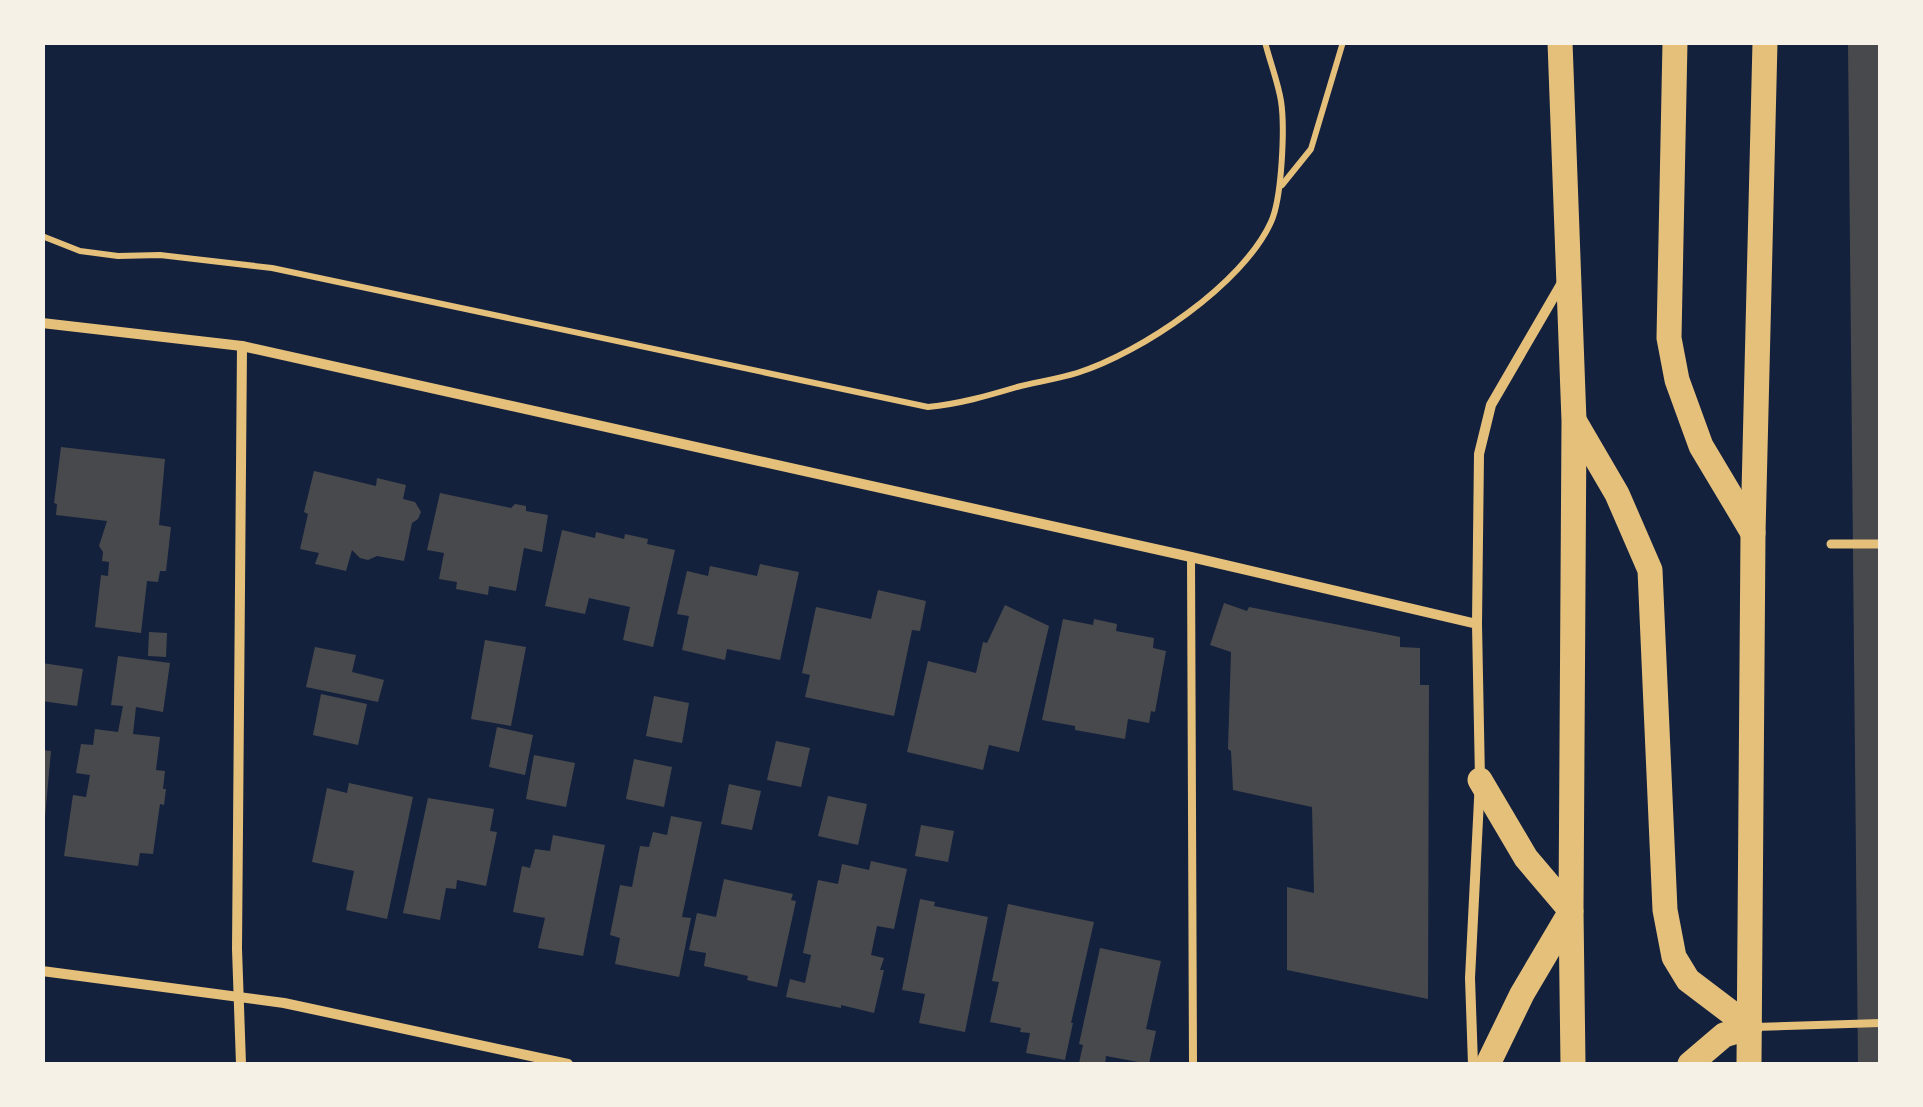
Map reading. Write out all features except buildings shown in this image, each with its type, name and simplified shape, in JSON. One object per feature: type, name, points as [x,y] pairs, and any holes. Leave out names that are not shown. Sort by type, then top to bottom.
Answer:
[{"type":"main road","points":[[1560,42],[1574,421],[1570,911],[1573,1064]]},
{"type":"main road","points":[[1676,42],[1669,338],[1677,380],[1701,446],[1752,533]]},
{"type":"main road","points":[[1750,1064],[1752,533],[1765,42]]},
{"type":"main road","points":[[1574,421],[1617,494],[1650,570],[1665,910],[1674,957],[1688,980],[1750,1027]]},
{"type":"main road","points":[[1480,780],[1526,858],[1570,911]]},
{"type":"main road","points":[[1488,1064],[1522,994],[1570,911]]},
{"type":"main road","points":[[1690,1064],[1724,1036],[1750,1027]]},
{"type":"street","points":[[1473,1064],[1470,978],[1480,780],[1478,454],[1491,406],[1569,272]]},
{"type":"street","points":[[42,323],[242,346],[1477,624]]},
{"type":"street","points":[[241,1064],[237,929],[242,346]]},
{"type":"street","points":[[1831,544],[1880,544]]},
{"type":"street","points":[[42,971],[284,1004],[568,1064]]},
{"type":"lane","points":[[1192,557],[1193,1064]]},
{"type":"lane","points":[[1750,1027],[1880,1023]]},
{"type":"path","points":[[42,236],[80,251],[118,256],[160,255],[272,268],[928,407],[958,404],[1079,372],[1130,349],[1185,317],[1230,278],[1272,220],[1281,186],[1282,103],[1265,42]]},
{"type":"path","points":[[1281,186],[1312,149],[1343,42]]}]
